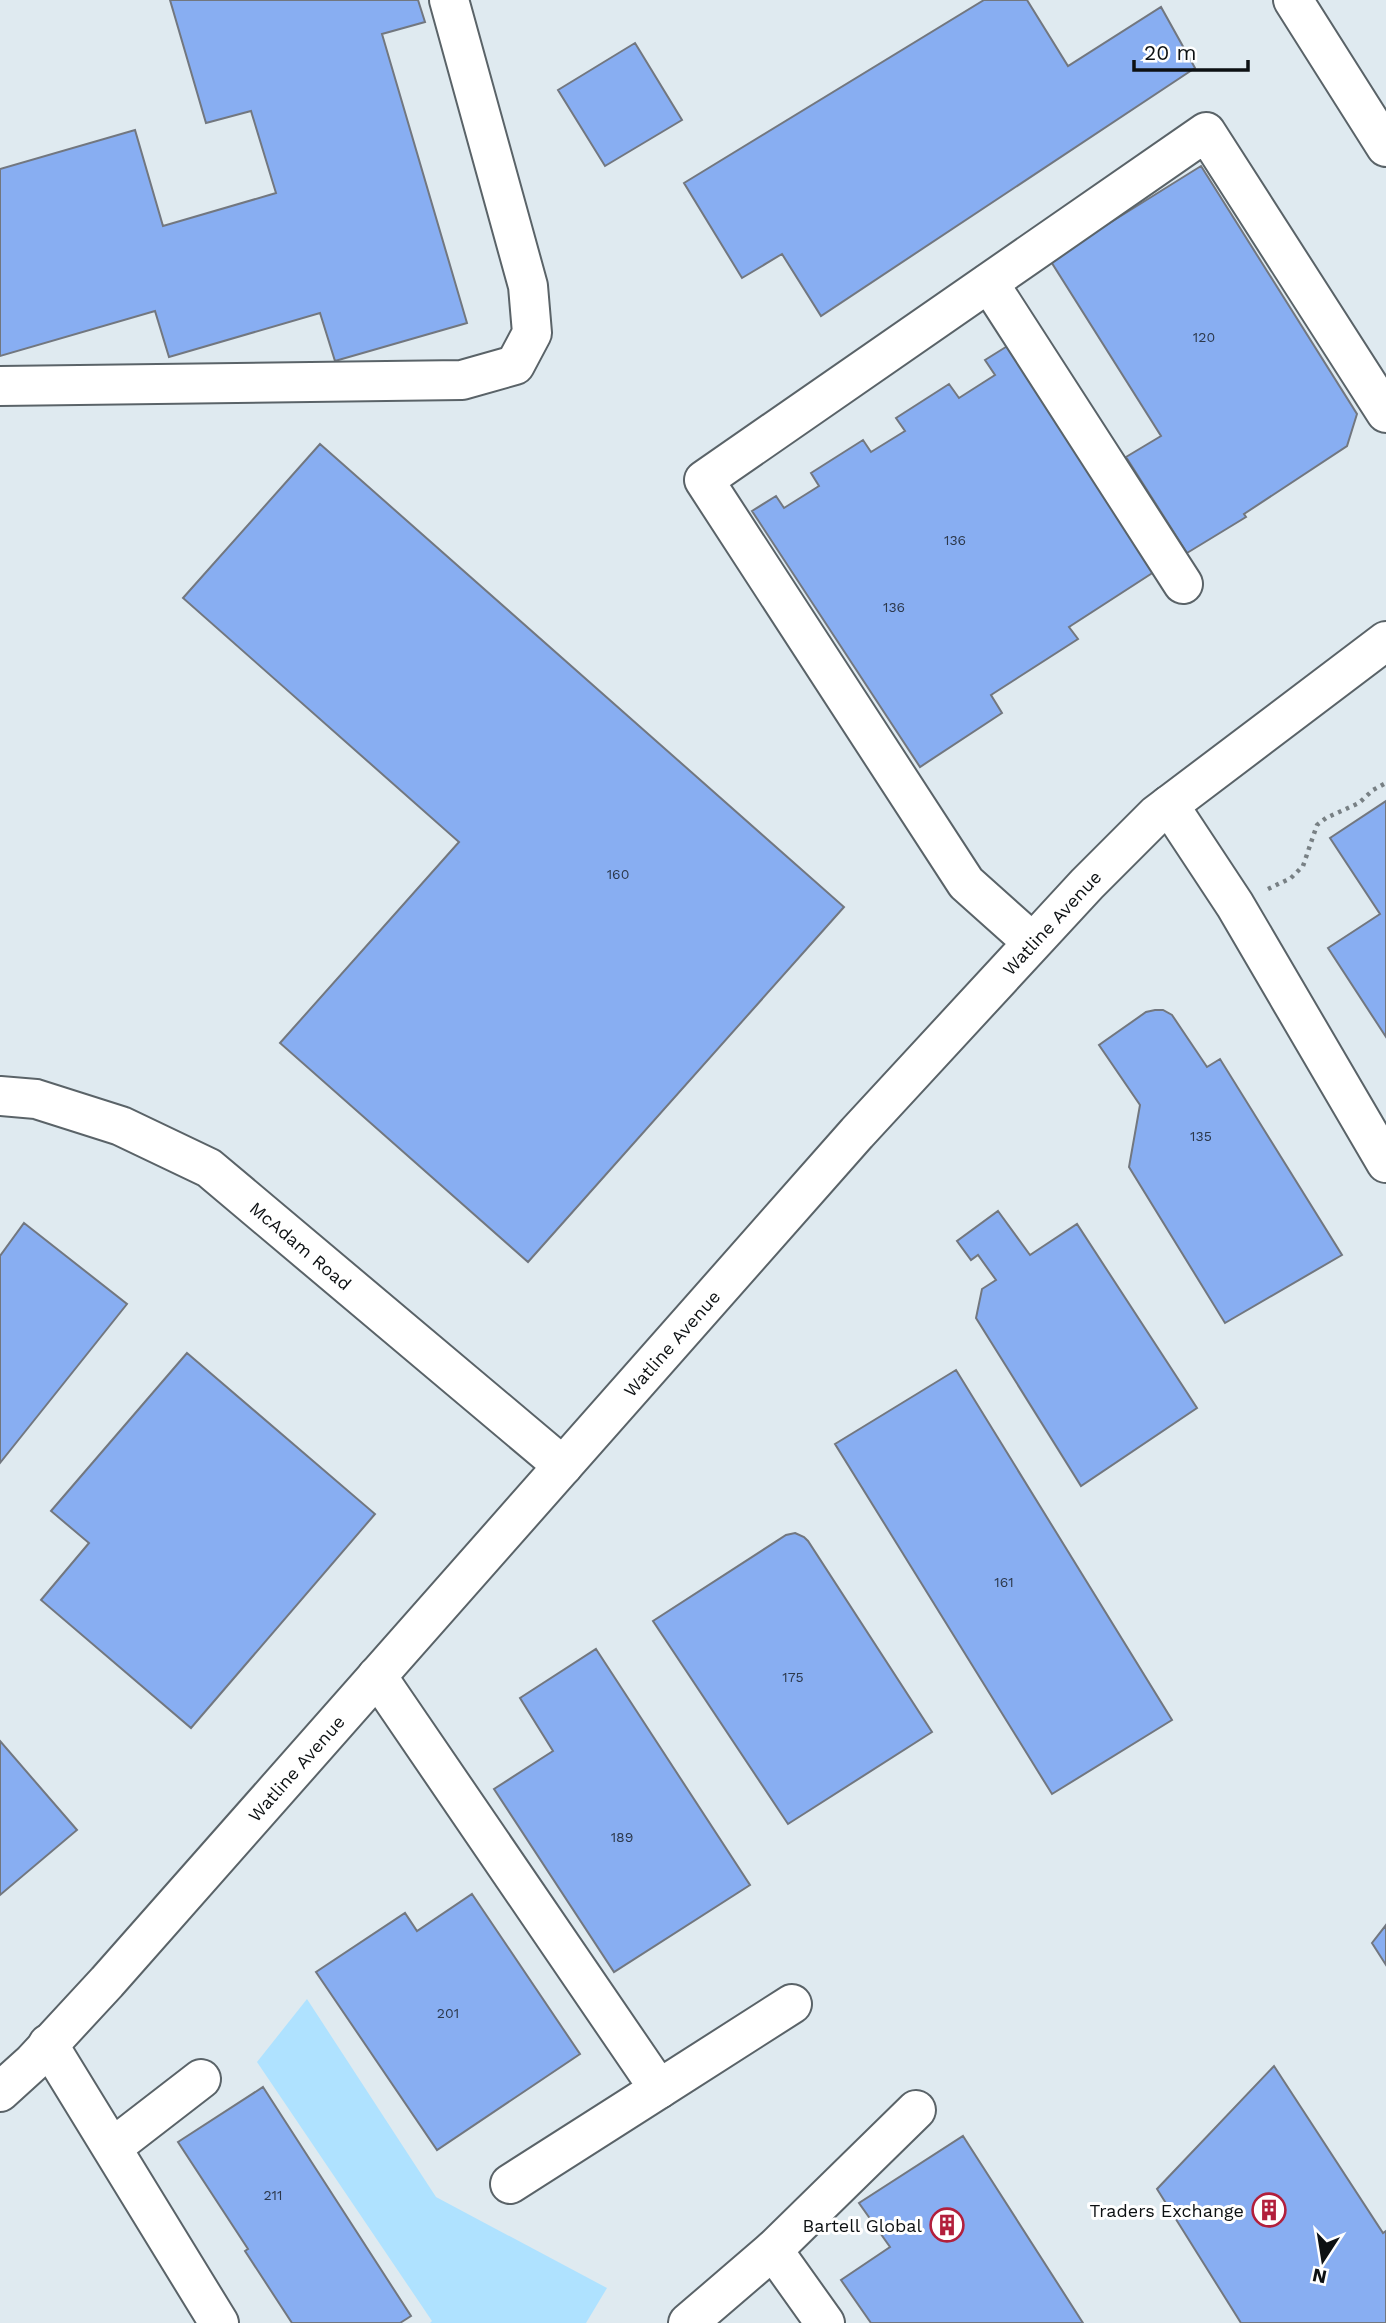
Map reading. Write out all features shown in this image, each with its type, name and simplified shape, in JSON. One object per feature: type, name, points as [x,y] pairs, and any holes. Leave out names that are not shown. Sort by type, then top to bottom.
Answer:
[{"type":"street","points":[[0,386],[462,380],[515,365],[532,333],[527,285],[449,0]]},
{"type":"street","points":[[1293,0],[1386,147]]},
{"type":"street","points":[[1032,942],[966,884],[704,480],[1206,132],[1386,413]]},
{"type":"street","points":[[989,283],[1184,584]]},
{"type":"street","name":"Watline Avenue","points":[[0,2092],[107,1982],[848,1144],[1087,884],[1156,815],[1386,641]]},
{"type":"street","points":[[1169,805],[1235,905],[1386,1163]]},
{"type":"street","name":"McAdam Road","points":[[0,1097],[36,1099],[121,1126],[209,1168],[562,1466]]},
{"type":"street","points":[[377,1676],[659,2089]]},
{"type":"street","points":[[510,2184],[792,2004]]},
{"type":"street","points":[[48,2044],[219,2323]]},
{"type":"street","points":[[113,2147],[201,2079]]},
{"type":"street","points":[[688,2323],[773,2250],[916,2110]]},
{"type":"street","points":[[773,2250],[825,2323]]},
{"type":"path","points":[[1235,905],[1291,878],[1303,866],[1317,825],[1359,803],[1373,790],[1386,783]]},
{"type":"shaded area","points":[[307,1999],[436,2197],[607,2288],[586,2323],[430,2323],[432,2321],[257,2062]]},
{"type":"building","points":[[170,0],[418,0],[425,22],[382,34],[467,323],[335,361],[320,313],[169,357],[155,311],[0,356],[0,169],[135,130],[163,226],[276,193],[251,111],[206,123]]},
{"type":"building","points":[[984,0],[1027,0],[1068,66],[1161,7],[1195,68],[821,316],[782,254],[742,278],[684,183]]},
{"type":"building","points":[[635,43],[682,120],[605,166],[558,90]]},
{"type":"building","points":[[1201,166],[1357,414],[1347,446],[1244,514],[1246,517],[1187,553],[1126,457],[1161,436],[1050,260]]},
{"type":"building","points":[[1009,345],[1157,570],[1069,627],[1078,639],[991,695],[1002,713],[920,767],[752,511],[776,496],[784,508],[819,486],[811,473],[863,440],[871,452],[905,431],[896,418],[949,384],[959,398],[995,375],[985,360]]},
{"type":"building","points":[[320,444],[844,907],[528,1262],[280,1043],[459,842],[183,598]]},
{"type":"building","points":[[1386,801],[1386,1037],[1328,948],[1380,914],[1330,838]]},
{"type":"building","points":[[1163,1010],[1172,1015],[1207,1067],[1220,1059],[1342,1255],[1225,1323],[1129,1167],[1140,1105],[1099,1045],[1146,1012]]},
{"type":"building","points":[[998,1211],[1030,1255],[1077,1224],[1197,1408],[1081,1486],[976,1318],[982,1289],[996,1280],[978,1255],[971,1260],[957,1241]]},
{"type":"building","points":[[24,1223],[127,1304],[0,1463],[0,1256]]},
{"type":"building","points":[[187,1353],[375,1514],[191,1728],[41,1600],[89,1543],[51,1511]]},
{"type":"building","points":[[956,1370],[1172,1720],[1052,1794],[835,1444]]},
{"type":"building","points":[[795,1533],[808,1541],[932,1732],[788,1824],[653,1621],[786,1535]]},
{"type":"building","points":[[596,1649],[750,1885],[614,1972],[494,1789],[553,1751],[520,1698]]},
{"type":"building","points":[[0,1741],[77,1830],[0,1895]]},
{"type":"building","points":[[472,1894],[580,2054],[437,2150],[316,1972],[405,1913],[417,1931]]},
{"type":"building","points":[[1386,1925],[1386,1965],[1372,1943]]},
{"type":"building","name":"Traders Exchange","points":[[1274,2066],[1383,2233],[1386,2231],[1386,2323],[1241,2323],[1157,2189]]},
{"type":"building","points":[[263,2087],[411,2316],[400,2323],[292,2323],[245,2251],[248,2249],[178,2142]]},
{"type":"building","name":"Bartell Global","points":[[963,2136],[1083,2323],[871,2323],[841,2280],[890,2247],[859,2203]]},
{"type":"place","name":"Traders Exchange","points":[[1269,2210]]},
{"type":"place","name":"Bartell Global","points":[[947,2225]]}]
